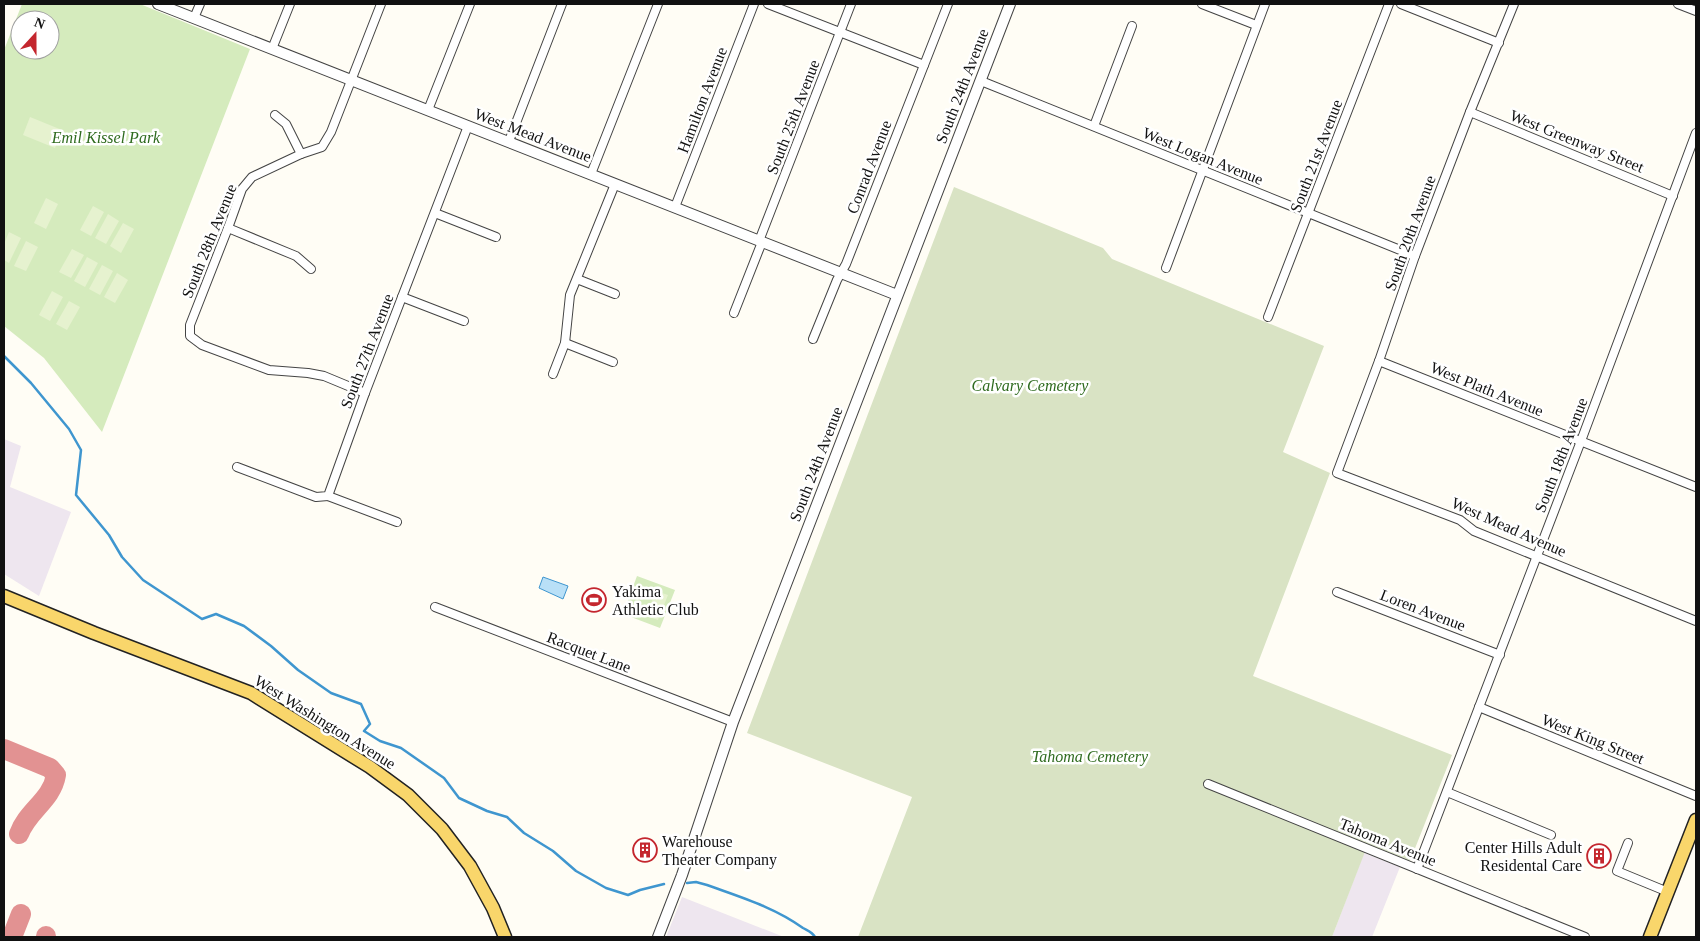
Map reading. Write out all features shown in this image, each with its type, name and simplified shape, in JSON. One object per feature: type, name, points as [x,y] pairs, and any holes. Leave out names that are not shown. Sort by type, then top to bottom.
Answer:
[{"type":"main road","name":"West Washington Avenue","points":[[4,596],[250,693],[370,767],[408,795],[442,829],[470,866],[493,908],[505,937]]},
{"type":"main road","points":[[1650,937],[1696,820]]},
{"type":"street","name":"West Mead Avenue","points":[[158,4],[897,296]]},
{"type":"street","points":[[194,18],[200,4]]},
{"type":"street","points":[[272,49],[290,4]]},
{"type":"street","name":"South 28th Avenue","points":[[365,393],[324,376],[269,370],[202,345],[190,336],[190,325],[242,188],[252,177],[322,146],[331,132],[381,4]]},
{"type":"street","points":[[428,110],[470,4]]},
{"type":"street","points":[[509,142],[562,4]]},
{"type":"street","points":[[591,174],[658,4]]},
{"type":"street","name":"Hamilton Avenue","points":[[675,207],[754,4]]},
{"type":"street","points":[[768,4],[924,65]]},
{"type":"street","name":"South 25th Avenue","points":[[734,313],[851,4]]},
{"type":"street","name":"Conrad Avenue","points":[[813,340],[837,280],[842,273],[948,4]]},
{"type":"street","name":"South 24th Avenue","points":[[658,937],[682,876],[733,722],[1010,4]]},
{"type":"street","points":[[1202,4],[1256,25]]},
{"type":"street","points":[[1166,268],[1264,4]]},
{"type":"street","name":"South 21st Avenue","points":[[1268,317],[1389,4]]},
{"type":"street","points":[[1401,4],[1499,43]]},
{"type":"street","name":"South 20th Avenue","points":[[1337,473],[1379,361],[1415,256],[1514,4]]},
{"type":"street","points":[[1678,4],[1696,11]]},
{"type":"street","points":[[1094,126],[1132,26]]},
{"type":"street","name":"West Logan Avenue","points":[[981,81],[1415,256]]},
{"type":"street","name":"West Greenway Street","points":[[1470,112],[1673,196]]},
{"type":"street","points":[[275,115],[286,124],[301,154]]},
{"type":"street","name":"South 27th Avenue","points":[[328,496],[365,393],[468,126]]},
{"type":"street","name":"South 18th Avenue","points":[[1417,869],[1537,558],[1696,133]]},
{"type":"street","points":[[553,374],[566,343],[570,295],[615,184]]},
{"type":"street","points":[[435,212],[496,238]]},
{"type":"street","points":[[228,228],[296,256],[311,269]]},
{"type":"street","points":[[577,279],[615,294]]},
{"type":"street","points":[[402,297],[464,321]]},
{"type":"street","points":[[566,343],[613,362]]},
{"type":"street","name":"West Plath Avenue","points":[[1379,361],[1696,487]]},
{"type":"street","points":[[237,466],[316,496],[328,496],[397,522]]},
{"type":"street","name":"West Mead Avenue","points":[[1337,473],[1460,520],[1474,531],[1537,558],[1696,620]]},
{"type":"street","name":"Loren Avenue","points":[[1337,592],[1500,655]]},
{"type":"street","name":"Racquet Lane","points":[[435,607],[733,722]]},
{"type":"street","name":"West King Street","points":[[1479,707],[1696,796]]},
{"type":"street","name":"Tahoma Avenue","points":[[1208,784],[1585,937]]},
{"type":"street","points":[[1447,792],[1551,835]]},
{"type":"street","points":[[1628,843],[1617,871],[1668,892]]},
{"type":"shaded area","points":[[4,439],[21,446],[10,487],[71,512],[39,596],[4,574]]},
{"type":"shaded area","points":[[1364,853],[1400,867],[1372,937],[1332,937]]},
{"type":"shaded area","points":[[682,897],[784,937],[666,937]]},
{"type":"green space","name":"Emil Kissel Park","points":[[22,4],[140,4],[250,49],[102,432],[44,358],[4,326],[4,50],[10,35],[10,60],[60,60],[60,10],[20,10]]},
{"type":"green space","points":[[30,117],[62,130],[55,148],[23,135]]},
{"type":"green space","name":"Tahoma Cemetery","points":[[954,187],[1103,248],[1112,259],[1324,346],[1283,452],[1330,473],[1253,676],[1452,755],[1410,861],[1368,844],[1332,937],[858,937],[912,797],[747,733]]},
{"type":"green space","points":[[46,198],[58,204],[46,229],[34,223]]},
{"type":"green space","points":[[93,206],[104,212],[91,236],[80,230]]},
{"type":"green space","points":[[108,214],[119,221],[106,244],[95,238]]},
{"type":"green space","points":[[123,223],[134,229],[121,253],[110,246]]},
{"type":"green space","points":[[9,232],[21,238],[9,263],[4,260],[4,244]]},
{"type":"green space","points":[[26,241],[38,247],[26,271],[14,266]]},
{"type":"green space","points":[[72,249],[84,255],[71,278],[59,272]]},
{"type":"green space","points":[[87,257],[98,263],[85,287],[74,281]]},
{"type":"green space","points":[[102,265],[113,271],[100,295],[89,289]]},
{"type":"green space","points":[[117,273],[128,280],[115,303],[104,297]]},
{"type":"green space","points":[[52,291],[63,297],[50,321],[39,315]]},
{"type":"green space","points":[[69,301],[80,307],[67,330],[56,324]]},
{"type":"green space","points":[[637,576],[675,590],[660,628],[623,614]]},
{"type":"green space","points":[[656,591],[668,595],[658,620],[646,616]]},
{"type":"water","points":[[543,577],[568,586],[563,599],[539,588]]},
{"type":"waterway","points":[[4,356],[31,383],[69,429],[81,450],[76,495],[109,535],[122,557],[143,580],[202,619],[216,614],[244,626],[271,646],[298,670],[331,693],[361,704],[370,724],[364,731],[380,741],[401,748],[444,778],[459,798],[487,811],[507,817],[524,833],[553,851],[576,871],[606,888],[628,895],[664,884]]},
{"type":"waterway","points":[[687,883],[696,882],[707,885],[756,903],[780,914],[815,937]]},
{"type":"taxiway","points":[[4,749],[50,768],[56,775],[50,792],[28,819],[19,834]]},
{"type":"taxiway","points":[[12,937],[21,914]]},
{"type":"place","name":"Yakima Athletic Club","points":[[594,600]]},
{"type":"place","name":"Warehouse Theater Company","points":[[645,850]]},
{"type":"place","name":"Center Hills Adult Residental Care","points":[[1599,856]]},
{"type":"park label","name":"Calvary Cemetery","points":[[1030,385]]}]
